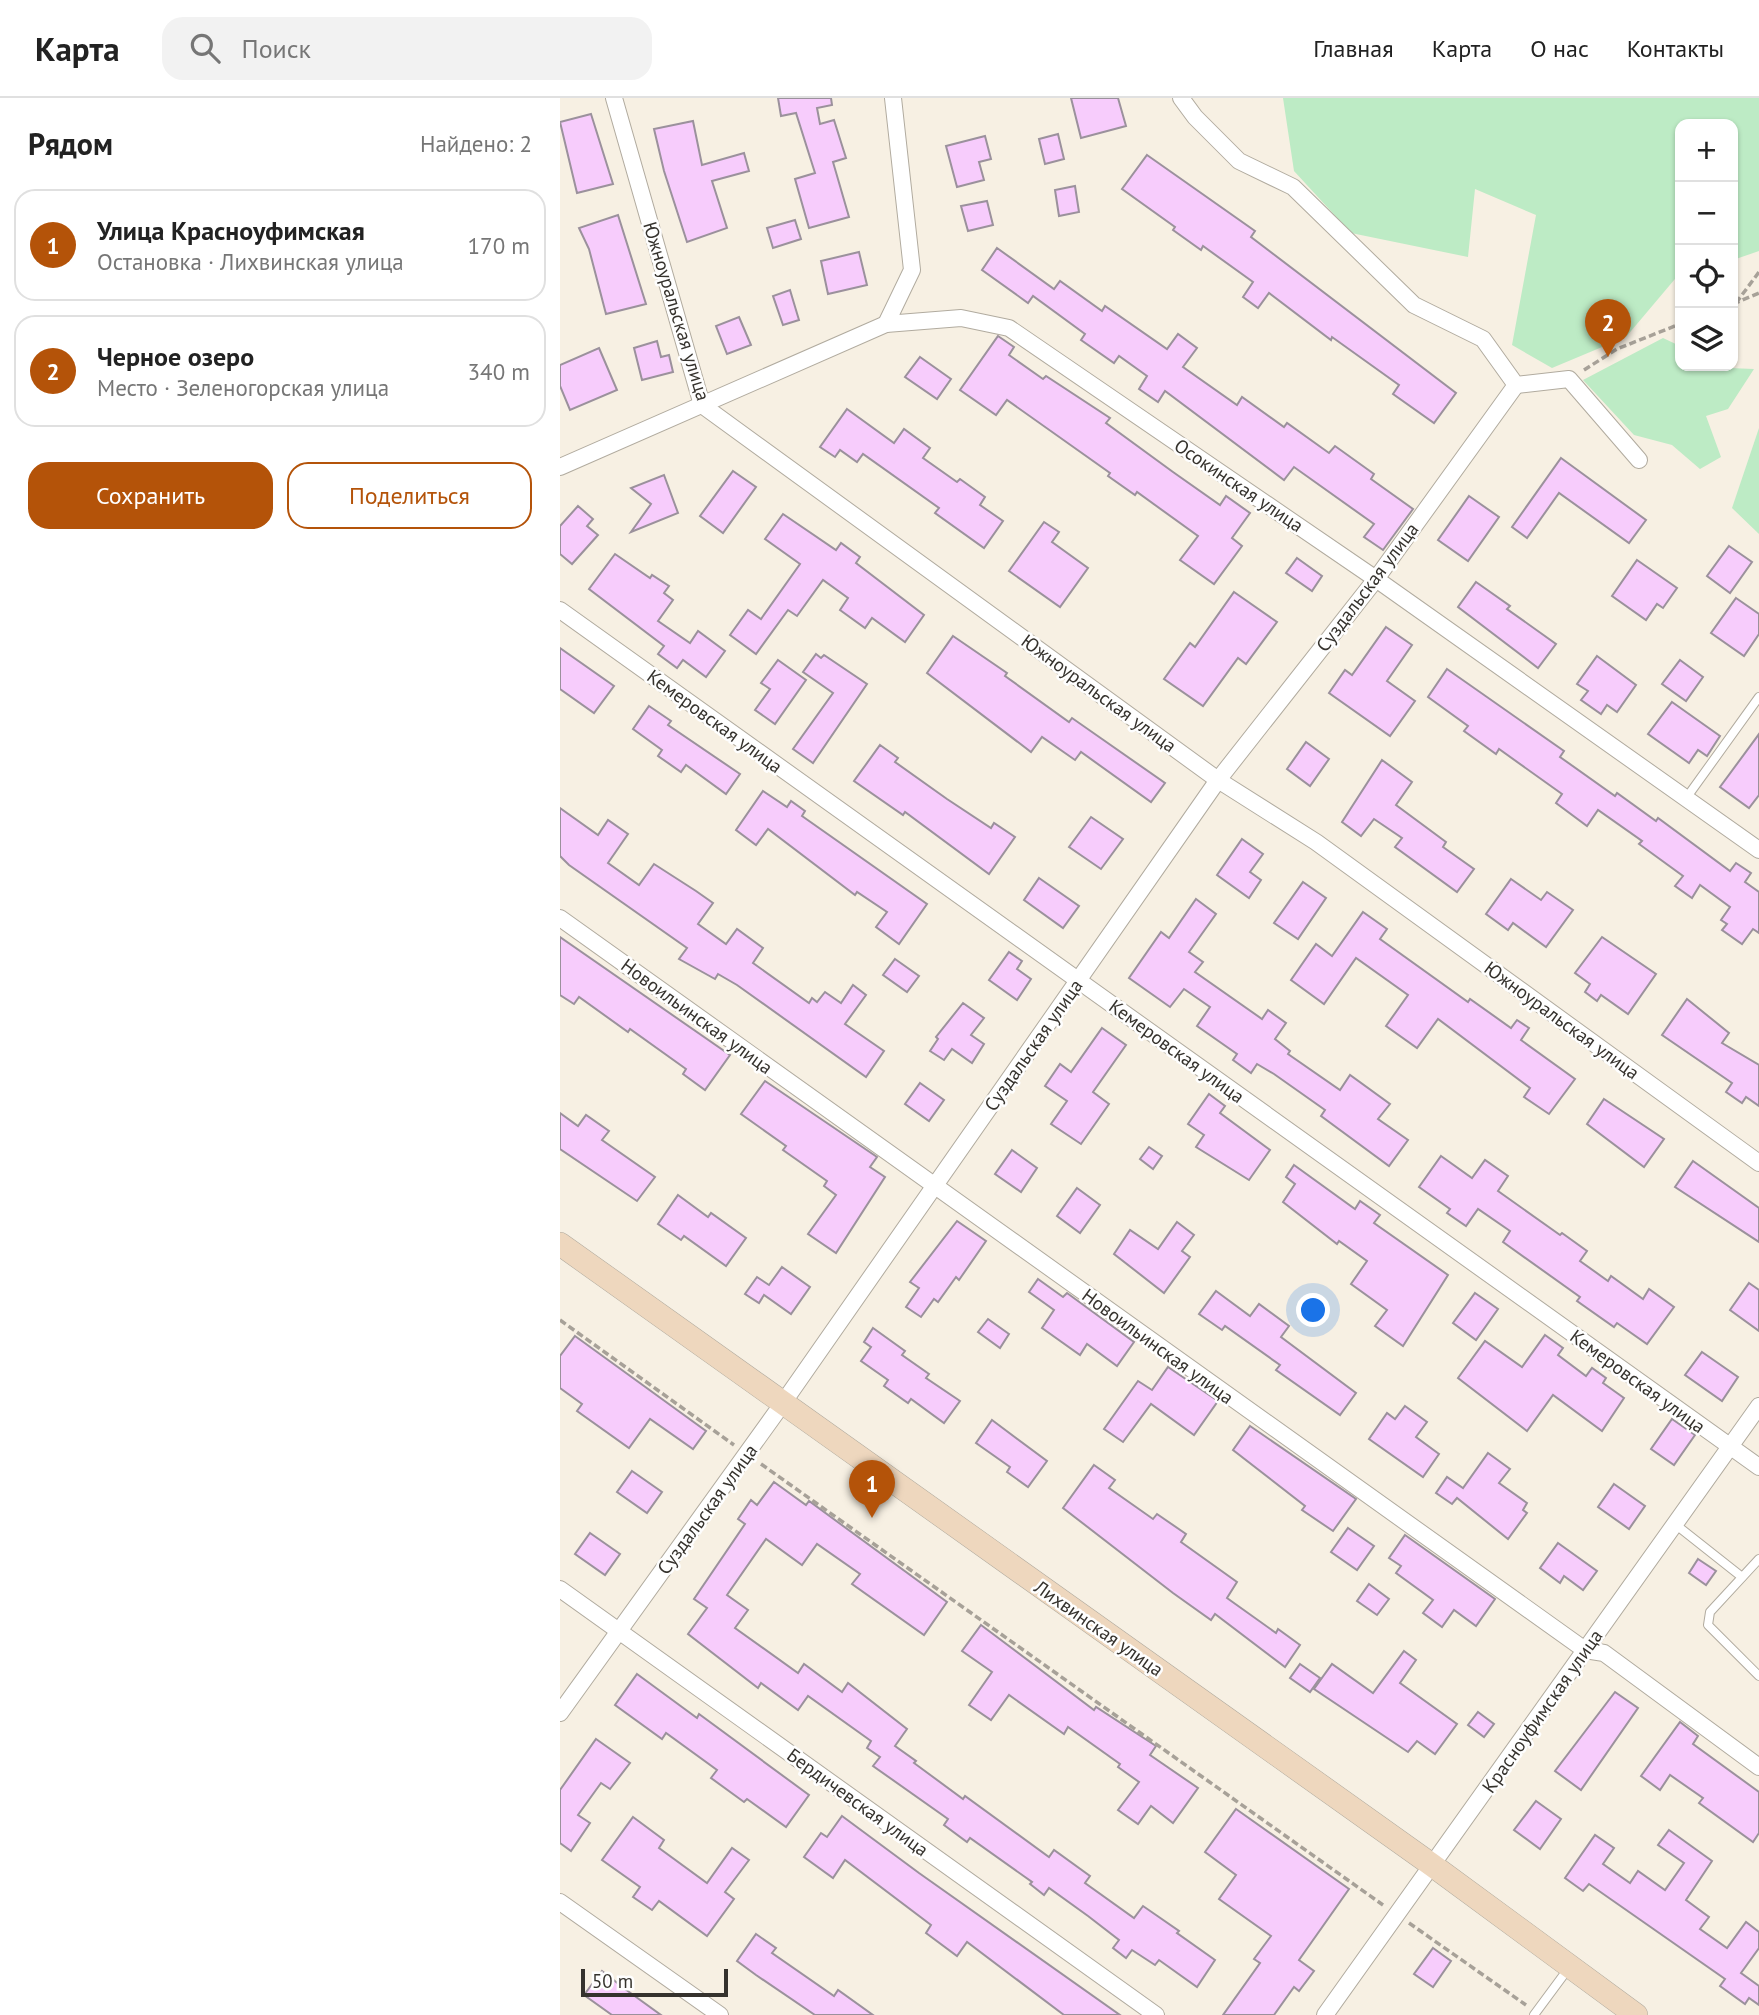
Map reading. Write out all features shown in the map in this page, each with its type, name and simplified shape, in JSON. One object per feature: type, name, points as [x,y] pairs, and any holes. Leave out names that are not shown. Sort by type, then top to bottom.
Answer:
[{"type":"main road","name":"Лихвинская улица","points":[[560,1244],[1432,1866],[1636,2015]]},
{"type":"street","name":"Южноуральская улица","points":[[614,98],[702,405],[1218,780],[1316,842],[1759,1163]]},
{"type":"street","points":[[886,324],[912,270],[893,98]]},
{"type":"street","points":[[1181,98],[1195,117],[1239,161],[1293,187],[1414,306],[1483,339],[1516,385],[1569,379],[1639,460]]},
{"type":"street","name":"Осокинская улица","points":[[560,467],[886,324],[961,318],[1009,328],[1376,579],[1759,850]]},
{"type":"street","name":"Суздальская улица","points":[[560,1713],[783,1403],[1218,780],[1376,579],[1516,385]]},
{"type":"street","name":"Кемеровская улица","points":[[560,610],[1759,1467]]},
{"type":"street","name":"Новоильинская улица","points":[[560,918],[1585,1650],[1604,1653],[1759,1767]]},
{"type":"street","name":"Красноуфимская улица","points":[[1325,2015],[1759,1406]]},
{"type":"street","name":"Бердичевская улица","points":[[560,1589],[1156,2015]]},
{"type":"street","points":[[560,1902],[720,2015]]},
{"type":"lane","points":[[1686,797],[1759,697]]},
{"type":"lane","points":[[1675,1524],[1742,1577]]},
{"type":"lane","points":[[1759,1559],[1710,1612],[1708,1625],[1759,1676]]},
{"type":"lane","points":[[1535,2014],[1569,1966]]},
{"type":"path","points":[[1738,299],[1759,272]]},
{"type":"path","points":[[1738,302],[1759,293]]},
{"type":"path","points":[[1569,379],[1618,349],[1675,326]]},
{"type":"path","points":[[560,1320],[1535,2014]]},
{"type":"green space","points":[[1283,98],[1759,98],[1759,251],[1738,258],[1738,119],[1675,119],[1675,279],[1626,337],[1552,368],[1512,345],[1536,215],[1475,189],[1468,257],[1351,233],[1294,171]]},
{"type":"green space","points":[[1663,338],[1675,344],[1675,371],[1754,369],[1728,409],[1706,416],[1721,457],[1700,469],[1672,445],[1634,435],[1583,380]]},
{"type":"green space","points":[[1759,428],[1759,534],[1732,508]]},
{"type":"building","points":[[778,98],[831,98],[832,105],[817,108],[820,124],[834,120],[846,158],[833,162],[849,217],[809,228],[795,179],[815,173],[796,113],[781,116]]},
{"type":"building","points":[[1071,98],[1118,98],[1126,126],[1081,138]]},
{"type":"building","points":[[591,114],[613,184],[577,193],[560,122]]},
{"type":"building","points":[[693,121],[702,165],[744,153],[749,171],[712,181],[727,228],[687,242],[664,171],[654,129]]},
{"type":"building","points":[[1058,134],[1064,159],[1045,164],[1039,139]]},
{"type":"building","points":[[985,136],[991,159],[979,162],[984,180],[957,187],[946,146]]},
{"type":"building","points":[[1147,155],[1255,231],[1251,237],[1456,393],[1434,423],[1393,394],[1399,385],[1332,337],[1331,340],[1269,293],[1258,308],[1243,297],[1253,282],[1203,246],[1201,250],[1173,230],[1175,227],[1122,189]]},
{"type":"building","points":[[1075,186],[1079,212],[1059,216],[1055,190]]},
{"type":"building","points":[[987,201],[993,225],[968,231],[961,206]]},
{"type":"building","points":[[618,215],[646,304],[606,314],[589,249],[579,228]]},
{"type":"building","points":[[795,220],[801,239],[773,248],[767,228]]},
{"type":"building","points":[[997,248],[1054,289],[1060,281],[1102,311],[1105,306],[1167,349],[1178,334],[1197,348],[1183,367],[1237,405],[1242,397],[1284,427],[1287,423],[1329,453],[1335,446],[1374,474],[1371,479],[1413,509],[1383,550],[1364,537],[1374,524],[1294,467],[1284,480],[1165,391],[1158,402],[1139,389],[1147,376],[1119,356],[1114,363],[1081,340],[1085,334],[1033,296],[1028,303],[982,270]]},
{"type":"building","points":[[859,252],[867,285],[828,294],[821,261]]},
{"type":"building","points":[[790,290],[799,320],[783,325],[773,296]]},
{"type":"building","points":[[739,317],[751,345],[727,354],[716,326]]},
{"type":"building","points":[[998,336],[1014,347],[1009,355],[1043,379],[1046,376],[1110,418],[1106,423],[1173,472],[1220,505],[1226,496],[1250,513],[1232,538],[1242,546],[1214,584],[1180,560],[1198,536],[1137,492],[1135,495],[1108,476],[1110,473],[1007,400],[996,415],[960,390]]},
{"type":"building","points":[[657,341],[661,357],[669,355],[673,372],[642,380],[634,348]]},
{"type":"building","points":[[599,348],[617,390],[570,410],[560,386],[560,365]]},
{"type":"building","points":[[920,357],[951,379],[937,399],[905,377]]},
{"type":"building","points":[[847,409],[894,443],[904,429],[930,448],[923,458],[957,482],[960,479],[985,497],[980,505],[1003,521],[984,548],[935,513],[939,508],[863,454],[857,462],[840,450],[835,457],[820,447]]},
{"type":"building","points":[[1561,458],[1646,520],[1629,543],[1559,493],[1527,538],[1512,527]]},
{"type":"building","points":[[733,471],[756,487],[723,533],[700,516]]},
{"type":"building","points":[[664,475],[678,513],[631,532],[651,504],[631,488]]},
{"type":"building","points":[[1469,496],[1499,517],[1468,561],[1438,540]]},
{"type":"building","points":[[578,506],[593,519],[587,526],[598,535],[572,564],[560,554],[560,526]]},
{"type":"building","points":[[783,514],[836,550],[841,543],[860,557],[856,563],[924,615],[905,642],[872,618],[865,628],[840,610],[848,598],[823,580],[797,616],[788,610],[756,654],[730,635],[748,610],[761,619],[800,564],[765,539]]},
{"type":"building","points":[[1044,522],[1059,532],[1052,542],[1088,568],[1060,607],[1009,571]]},
{"type":"building","points":[[1729,546],[1752,562],[1730,593],[1707,576]]},
{"type":"building","points":[[615,554],[650,578],[652,575],[669,586],[664,593],[673,600],[658,621],[690,643],[698,631],[725,651],[706,677],[683,660],[677,668],[658,654],[664,646],[589,589]]},
{"type":"building","points":[[1297,558],[1322,576],[1312,591],[1286,573]]},
{"type":"building","points":[[1637,560],[1677,588],[1663,608],[1657,604],[1646,620],[1612,596]]},
{"type":"building","points":[[1476,582],[1510,606],[1507,609],[1556,644],[1538,668],[1458,607]]},
{"type":"building","points":[[1234,592],[1277,622],[1246,664],[1238,658],[1203,706],[1164,679],[1190,643],[1195,647]]},
{"type":"building","points":[[1736,598],[1759,614],[1759,634],[1744,656],[1711,633]]},
{"type":"building","points":[[1386,627],[1412,645],[1387,681],[1415,701],[1390,736],[1329,693],[1345,670],[1352,675]]},
{"type":"building","points":[[953,636],[1007,673],[1005,676],[1069,722],[1072,718],[1165,783],[1151,802],[1081,752],[1075,760],[1042,737],[1031,752],[927,673]]},
{"type":"building","points":[[560,648],[614,686],[594,713],[560,689]]},
{"type":"building","points":[[816,654],[821,658],[824,655],[867,684],[813,763],[793,749],[833,693],[803,672]]},
{"type":"building","points":[[1597,656],[1636,685],[1617,712],[1607,705],[1601,714],[1581,700],[1588,691],[1577,684]]},
{"type":"building","points":[[778,660],[806,680],[775,724],[755,710],[770,689],[761,683]]},
{"type":"building","points":[[1680,660],[1703,677],[1686,701],[1662,684]]},
{"type":"building","points":[[1447,669],[1564,751],[1560,757],[1615,796],[1617,793],[1656,821],[1658,818],[1730,871],[1736,863],[1751,873],[1745,882],[1759,892],[1759,933],[1753,929],[1742,944],[1722,930],[1727,924],[1721,920],[1730,907],[1700,885],[1692,898],[1675,886],[1683,876],[1639,844],[1642,841],[1598,810],[1587,826],[1556,803],[1562,794],[1499,749],[1496,754],[1464,731],[1468,726],[1428,697]]},
{"type":"building","points":[[1672,702],[1720,736],[1707,756],[1698,750],[1689,763],[1648,734]]},
{"type":"building","points":[[649,706],[671,721],[668,725],[740,774],[726,794],[686,765],[681,772],[658,756],[662,750],[633,729]]},
{"type":"building","points":[[1759,734],[1759,795],[1749,808],[1720,787]]},
{"type":"building","points":[[1306,742],[1329,759],[1310,786],[1287,769]]},
{"type":"building","points":[[880,745],[898,758],[895,762],[947,799],[991,828],[994,823],[1015,837],[989,874],[905,812],[903,815],[854,781]]},
{"type":"building","points":[[1382,760],[1412,782],[1396,805],[1446,842],[1443,847],[1474,869],[1457,892],[1395,847],[1402,838],[1374,819],[1361,836],[1342,822]]},
{"type":"building","points":[[763,791],[787,807],[791,801],[805,811],[802,816],[927,904],[899,944],[876,927],[887,912],[857,892],[855,895],[768,829],[756,845],[736,830]]},
{"type":"building","points":[[560,808],[598,835],[608,820],[628,834],[608,863],[639,885],[654,864],[696,891],[713,903],[698,924],[726,944],[737,929],[763,948],[753,963],[809,1003],[812,998],[817,1002],[825,992],[841,1003],[853,985],[866,995],[845,1024],[884,1051],[866,1077],[737,985],[718,974],[715,979],[679,959],[687,948],[569,865],[560,856]]},
{"type":"building","points":[[1091,817],[1123,839],[1101,869],[1069,847]]},
{"type":"building","points":[[1242,839],[1263,854],[1250,872],[1261,880],[1249,898],[1217,875]]},
{"type":"building","points":[[1039,878],[1079,906],[1063,928],[1024,900]]},
{"type":"building","points":[[1511,879],[1541,900],[1547,892],[1573,910],[1546,947],[1513,923],[1508,930],[1486,914]]},
{"type":"building","points":[[1303,882],[1326,898],[1298,939],[1274,923]]},
{"type":"building","points":[[1196,899],[1216,914],[1189,952],[1203,962],[1195,972],[1262,1019],[1268,1010],[1286,1023],[1275,1039],[1290,1051],[1288,1054],[1340,1090],[1350,1075],[1390,1104],[1378,1119],[1408,1140],[1389,1166],[1321,1116],[1325,1110],[1274,1074],[1257,1064],[1251,1073],[1233,1060],[1237,1054],[1197,1026],[1210,1007],[1184,989],[1170,1007],[1129,978],[1161,932],[1169,938]]},
{"type":"building","points":[[1363,912],[1387,929],[1380,939],[1468,1002],[1470,999],[1511,1028],[1517,1020],[1529,1028],[1521,1040],[1575,1079],[1549,1114],[1524,1097],[1530,1088],[1438,1019],[1417,1048],[1386,1026],[1408,995],[1356,958],[1324,1004],[1291,980],[1316,944],[1332,956]]},
{"type":"building","points":[[560,937],[730,1055],[705,1090],[683,1074],[686,1069],[630,1029],[628,1032],[579,997],[574,1004],[560,995]]},
{"type":"building","points":[[1602,937],[1656,974],[1628,1014],[1601,995],[1597,1001],[1585,992],[1590,984],[1575,973]]},
{"type":"building","points":[[1009,952],[1022,961],[1017,969],[1031,979],[1017,1000],[989,980]]},
{"type":"building","points":[[895,959],[919,976],[907,992],[883,975]]},
{"type":"building","points":[[1687,999],[1729,1033],[1722,1043],[1759,1065],[1759,1106],[1746,1097],[1742,1103],[1726,1092],[1732,1083],[1662,1035]]},
{"type":"building","points":[[963,1003],[984,1018],[971,1035],[984,1044],[972,1063],[952,1049],[944,1060],[930,1051],[938,1039],[936,1037]]},
{"type":"building","points":[[1102,1028],[1126,1045],[1093,1092],[1109,1104],[1081,1144],[1051,1124],[1067,1101],[1045,1086],[1060,1064],[1071,1072]]},
{"type":"building","points":[[765,1081],[877,1157],[870,1167],[885,1177],[836,1253],[808,1234],[836,1195],[824,1186],[827,1181],[783,1150],[786,1146],[741,1114]]},
{"type":"building","points":[[920,1083],[944,1100],[929,1121],[905,1104]]},
{"type":"building","points":[[1209,1094],[1225,1106],[1220,1113],[1270,1150],[1249,1180],[1196,1147],[1204,1135],[1188,1124]]},
{"type":"building","points":[[1604,1099],[1664,1139],[1644,1167],[1587,1124]]},
{"type":"building","points":[[560,1113],[578,1126],[586,1115],[609,1131],[602,1140],[655,1177],[637,1201],[560,1149]]},
{"type":"building","points":[[1149,1147],[1162,1156],[1153,1169],[1140,1159]]},
{"type":"building","points":[[1012,1150],[1037,1168],[1021,1192],[995,1174]]},
{"type":"building","points":[[1441,1156],[1472,1178],[1485,1160],[1508,1176],[1498,1191],[1587,1251],[1580,1261],[1608,1281],[1611,1276],[1643,1299],[1649,1289],[1674,1307],[1647,1344],[1617,1323],[1614,1327],[1577,1301],[1580,1297],[1503,1242],[1510,1231],[1478,1209],[1466,1226],[1447,1213],[1450,1209],[1419,1187]]},
{"type":"building","points":[[1693,1161],[1759,1208],[1759,1242],[1675,1187]]},
{"type":"building","points":[[1294,1165],[1355,1209],[1360,1201],[1380,1215],[1374,1223],[1448,1275],[1403,1346],[1375,1326],[1387,1310],[1351,1284],[1367,1261],[1339,1241],[1337,1244],[1283,1202],[1295,1184],[1286,1177]]},
{"type":"building","points":[[1077,1188],[1100,1205],[1080,1233],[1057,1216]]},
{"type":"building","points":[[678,1195],[708,1217],[711,1213],[746,1238],[726,1266],[684,1236],[681,1240],[658,1224]]},
{"type":"building","points":[[957,1221],[986,1241],[959,1280],[956,1277],[938,1302],[934,1299],[921,1317],[906,1307],[919,1288],[910,1282]]},
{"type":"building","points":[[1177,1222],[1194,1235],[1182,1251],[1190,1257],[1164,1293],[1114,1254],[1130,1230],[1158,1249]]},
{"type":"building","points":[[782,1267],[810,1287],[791,1314],[764,1295],[759,1303],[745,1294],[757,1277],[769,1285]]},
{"type":"building","points":[[1038,1279],[1063,1297],[1067,1293],[1134,1342],[1117,1366],[1087,1344],[1080,1355],[1042,1328],[1054,1310],[1029,1292]]},
{"type":"building","points":[[1749,1283],[1759,1290],[1759,1331],[1730,1310]]},
{"type":"building","points":[[1216,1291],[1250,1316],[1259,1304],[1289,1326],[1281,1337],[1356,1393],[1340,1415],[1276,1370],[1280,1365],[1225,1326],[1222,1330],[1199,1314]]},
{"type":"building","points":[[1475,1293],[1498,1309],[1476,1340],[1453,1323]]},
{"type":"building","points":[[988,1319],[1009,1334],[1000,1348],[978,1332]]},
{"type":"building","points":[[873,1328],[905,1351],[902,1355],[929,1374],[926,1378],[960,1401],[944,1423],[911,1399],[908,1403],[884,1386],[888,1380],[861,1361],[871,1347],[864,1342]]},
{"type":"building","points":[[1545,1335],[1563,1348],[1558,1355],[1586,1376],[1592,1368],[1606,1378],[1603,1383],[1624,1398],[1602,1431],[1553,1395],[1527,1431],[1458,1378],[1485,1341],[1522,1367]]},
{"type":"building","points":[[575,1336],[706,1431],[693,1449],[650,1419],[629,1448],[577,1411],[582,1404],[560,1388],[560,1356]]},
{"type":"building","points":[[1702,1352],[1738,1377],[1722,1401],[1685,1375]]},
{"type":"building","points":[[1168,1367],[1218,1401],[1194,1435],[1151,1404],[1123,1442],[1104,1429],[1138,1381],[1152,1390]]},
{"type":"building","points":[[1405,1406],[1427,1422],[1416,1437],[1439,1454],[1423,1477],[1369,1439],[1387,1413],[1395,1419]]},
{"type":"building","points":[[1672,1419],[1695,1435],[1674,1465],[1651,1449]]},
{"type":"building","points":[[992,1420],[1047,1461],[1028,1487],[1007,1472],[1010,1467],[976,1443]]},
{"type":"building","points":[[1250,1426],[1356,1499],[1333,1531],[1302,1510],[1305,1506],[1233,1450]]},
{"type":"building","points":[[1488,1453],[1510,1469],[1499,1483],[1527,1503],[1523,1510],[1527,1513],[1508,1539],[1457,1498],[1452,1504],[1436,1493],[1447,1477],[1463,1488]]},
{"type":"building","points":[[1094,1465],[1115,1480],[1109,1488],[1153,1519],[1157,1514],[1186,1534],[1181,1542],[1237,1582],[1227,1598],[1276,1633],[1278,1629],[1300,1645],[1285,1667],[1215,1614],[1211,1620],[1173,1593],[1063,1508]]},
{"type":"building","points":[[632,1471],[662,1492],[647,1513],[617,1492]]},
{"type":"building","points":[[774,1482],[806,1505],[809,1501],[947,1602],[924,1635],[852,1584],[860,1574],[817,1544],[802,1565],[766,1539],[727,1595],[748,1610],[735,1628],[798,1673],[804,1664],[842,1692],[848,1683],[907,1729],[895,1746],[916,1761],[914,1763],[1049,1857],[1054,1850],[1090,1876],[1085,1883],[1134,1918],[1143,1906],[1179,1931],[1177,1933],[1215,1960],[1197,1987],[1159,1960],[1155,1965],[1132,1950],[1126,1958],[1113,1948],[1119,1940],[1088,1916],[1049,1888],[1044,1895],[1030,1884],[1032,1882],[970,1838],[967,1842],[944,1825],[948,1819],[873,1766],[880,1757],[867,1748],[871,1741],[808,1696],[798,1710],[761,1683],[758,1688],[688,1634],[707,1608],[694,1599],[745,1524],[738,1519],[751,1500],[757,1505]]},
{"type":"building","points":[[1614,1484],[1645,1506],[1629,1529],[1598,1507]]},
{"type":"building","points":[[1348,1528],[1374,1546],[1357,1570],[1331,1552]]},
{"type":"building","points":[[590,1533],[620,1554],[605,1575],[575,1554]]},
{"type":"building","points":[[1405,1535],[1495,1599],[1476,1626],[1454,1610],[1442,1627],[1423,1613],[1433,1600],[1396,1573],[1401,1566],[1389,1558]]},
{"type":"building","points":[[1558,1543],[1597,1571],[1583,1590],[1564,1576],[1560,1583],[1540,1568]]},
{"type":"building","points":[[1698,1559],[1716,1571],[1706,1585],[1689,1573]]},
{"type":"building","points":[[1369,1584],[1389,1599],[1377,1615],[1357,1601]]},
{"type":"building","points":[[981,1625],[1094,1710],[1096,1707],[1156,1746],[1150,1755],[1198,1788],[1173,1823],[1151,1806],[1138,1824],[1118,1810],[1139,1782],[1118,1767],[1120,1764],[1068,1727],[1064,1734],[1009,1695],[991,1720],[969,1705],[992,1672],[962,1651]]},
{"type":"building","points":[[1404,1651],[1416,1660],[1400,1683],[1457,1724],[1435,1754],[1417,1741],[1408,1752],[1314,1689],[1332,1664],[1373,1693]]},
{"type":"building","points":[[1300,1664],[1320,1678],[1310,1692],[1290,1678]]},
{"type":"building","points":[[637,1674],[697,1718],[699,1714],[809,1795],[786,1827],[747,1799],[744,1802],[711,1778],[717,1770],[666,1733],[662,1739],[615,1705]]},
{"type":"building","points":[[1615,1692],[1638,1708],[1581,1790],[1555,1771]]},
{"type":"building","points":[[1478,1712],[1494,1724],[1484,1737],[1468,1725]]},
{"type":"building","points":[[1680,1722],[1698,1736],[1693,1744],[1759,1792],[1759,1833],[1753,1842],[1699,1803],[1703,1798],[1670,1775],[1660,1790],[1641,1776]]},
{"type":"building","points":[[596,1739],[630,1763],[610,1789],[601,1783],[578,1815],[590,1823],[571,1851],[560,1843],[560,1790]]},
{"type":"building","points":[[1536,1801],[1561,1819],[1540,1849],[1514,1830]]},
{"type":"building","points":[[1236,1809],[1349,1889],[1299,1960],[1314,1971],[1299,1991],[1294,1987],[1274,2015],[1223,2015],[1260,1963],[1254,1959],[1271,1936],[1219,1899],[1236,1875],[1205,1852]]},
{"type":"building","points":[[842,1816],[1120,2015],[1064,2015],[967,1942],[957,1956],[926,1933],[931,1925],[845,1860],[833,1878],[804,1857],[821,1833],[827,1837]]},
{"type":"building","points":[[633,1817],[664,1840],[659,1848],[707,1883],[732,1848],[749,1860],[725,1892],[734,1899],[707,1936],[659,1901],[652,1910],[633,1897],[640,1887],[602,1860]]},
{"type":"building","points":[[1669,1830],[1712,1861],[1686,1900],[1709,1917],[1700,1929],[1727,1948],[1746,1922],[1759,1932],[1759,1948],[1741,1973],[1759,1986],[1759,2005],[1749,1998],[1745,2004],[1720,1986],[1725,1979],[1589,1884],[1583,1891],[1565,1878],[1595,1835],[1614,1848],[1603,1864],[1630,1883],[1638,1871],[1665,1890],[1684,1863],[1658,1845]]},
{"type":"building","points":[[756,1934],[776,1948],[772,1953],[834,1996],[838,1990],[873,2015],[815,2015],[756,1975],[737,1961]]},
{"type":"building","points":[[1433,1948],[1451,1961],[1433,1987],[1414,1974]]},
{"type":"building","points":[[602,1971],[661,2015],[612,2015],[584,1995]]},
{"type":"place","name":"Черное озеро","points":[[1608,357]]},
{"type":"place","name":"Улица Красноуфимская","points":[[872,1518]]}]
